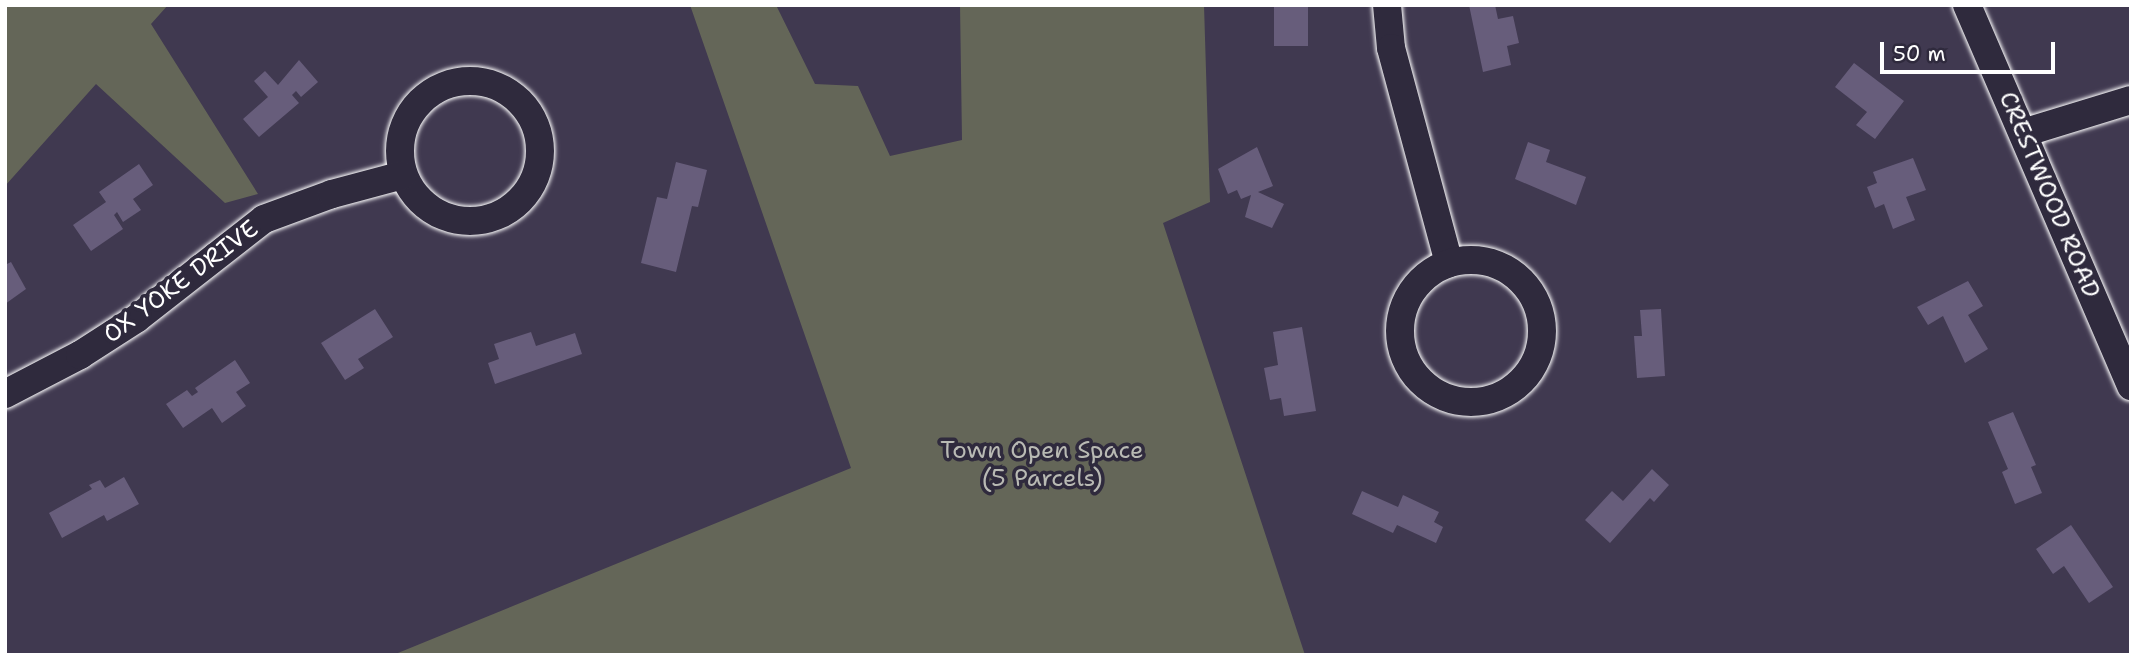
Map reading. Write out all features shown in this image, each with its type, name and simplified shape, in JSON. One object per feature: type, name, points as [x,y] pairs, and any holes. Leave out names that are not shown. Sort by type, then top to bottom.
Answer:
[{"type":"street","points":[[1387,5],[1391,48],[1449,263]]},
{"type":"street","name":"CRESTWOOD ROAD","points":[[1968,5],[2131,386]]},
{"type":"street","points":[[479,82],[510,93],[527,110],[538,132],[541,156],[529,189],[503,214],[480,222],[456,221],[434,212],[415,196],[403,175],[402,131],[419,103],[446,85],[479,82]]},
{"type":"street","points":[[2023,133],[2131,100]]},
{"type":"street","name":"OX YOKE DRIVE","points":[[5,394],[80,355],[136,319],[264,219],[332,194],[403,175]]},
{"type":"street","points":[[1474,260],[1498,265],[1519,279],[1534,299],[1542,323],[1540,348],[1530,371],[1514,389],[1492,400],[1467,403],[1443,397],[1422,384],[1407,364],[1400,340],[1401,315],[1410,293],[1427,274],[1449,263],[1474,260]]},
{"type":"green space","points":[[5,5],[168,5],[151,24],[258,194],[225,203],[96,84],[5,186]]},
{"type":"green space","name":"Town Open Space (5 Parcels)","points":[[690,5],[776,5],[815,84],[858,86],[890,156],[962,140],[960,5],[1204,5],[1210,202],[1163,223],[1305,655],[393,655],[851,468]]},
{"type":"building","points":[[1274,5],[1308,5],[1308,46],[1274,46]]},
{"type":"building","points":[[1469,5],[1495,5],[1498,19],[1513,16],[1519,43],[1507,46],[1511,65],[1483,72]]},
{"type":"building","points":[[299,60],[318,82],[301,97],[296,91],[292,95],[299,103],[259,137],[243,119],[268,97],[254,81],[265,71],[278,85]]},
{"type":"building","points":[[1854,63],[1904,101],[1875,139],[1856,125],[1867,112],[1835,87]]},
{"type":"building","points":[[1528,142],[1550,150],[1546,162],[1586,177],[1576,205],[1515,179]]},
{"type":"building","points":[[1257,147],[1273,186],[1258,192],[1284,204],[1272,228],[1245,217],[1251,195],[1241,199],[1237,190],[1228,194],[1218,169]]},
{"type":"building","points":[[1913,158],[1926,190],[1906,197],[1915,220],[1893,229],[1884,204],[1875,208],[1867,187],[1877,183],[1873,172]]},
{"type":"building","points":[[676,162],[707,170],[698,207],[692,206],[676,272],[641,263],[657,197],[667,199]]},
{"type":"building","points":[[139,164],[153,185],[133,199],[141,210],[123,222],[117,212],[114,215],[123,229],[91,251],[73,225],[106,202],[99,192]]},
{"type":"building","points":[[11,262],[26,289],[5,304],[5,265]]},
{"type":"building","points":[[1968,281],[1983,306],[1968,315],[1988,349],[1965,363],[1943,316],[1928,325],[1917,307]]},
{"type":"building","points":[[375,309],[393,337],[358,359],[364,368],[345,380],[321,343]]},
{"type":"building","points":[[1661,309],[1665,376],[1637,378],[1634,336],[1642,336],[1640,310]]},
{"type":"building","points":[[1302,327],[1316,411],[1284,416],[1281,398],[1270,400],[1264,368],[1278,365],[1273,332]]},
{"type":"building","points":[[531,332],[536,346],[575,333],[582,354],[495,384],[488,363],[499,359],[494,344]]},
{"type":"building","points":[[235,360],[250,383],[236,392],[246,406],[222,423],[212,408],[183,428],[166,404],[187,390],[192,396],[198,392],[195,388]]},
{"type":"building","points":[[2013,412],[2036,465],[2031,467],[2042,493],[2015,504],[2002,472],[2008,469],[1988,422]]},
{"type":"building","points":[[1652,469],[1669,485],[1654,502],[1650,498],[1610,543],[1585,520],[1612,491],[1623,501]]},
{"type":"building","points":[[124,477],[139,504],[107,521],[104,515],[62,538],[49,513],[92,489],[89,485],[100,480],[105,488]]},
{"type":"building","points":[[1362,491],[1398,507],[1403,495],[1439,512],[1434,522],[1443,527],[1436,543],[1397,525],[1393,533],[1352,514]]},
{"type":"building","points":[[2071,525],[2113,587],[2089,603],[2064,566],[2053,574],[2036,549]]}]
